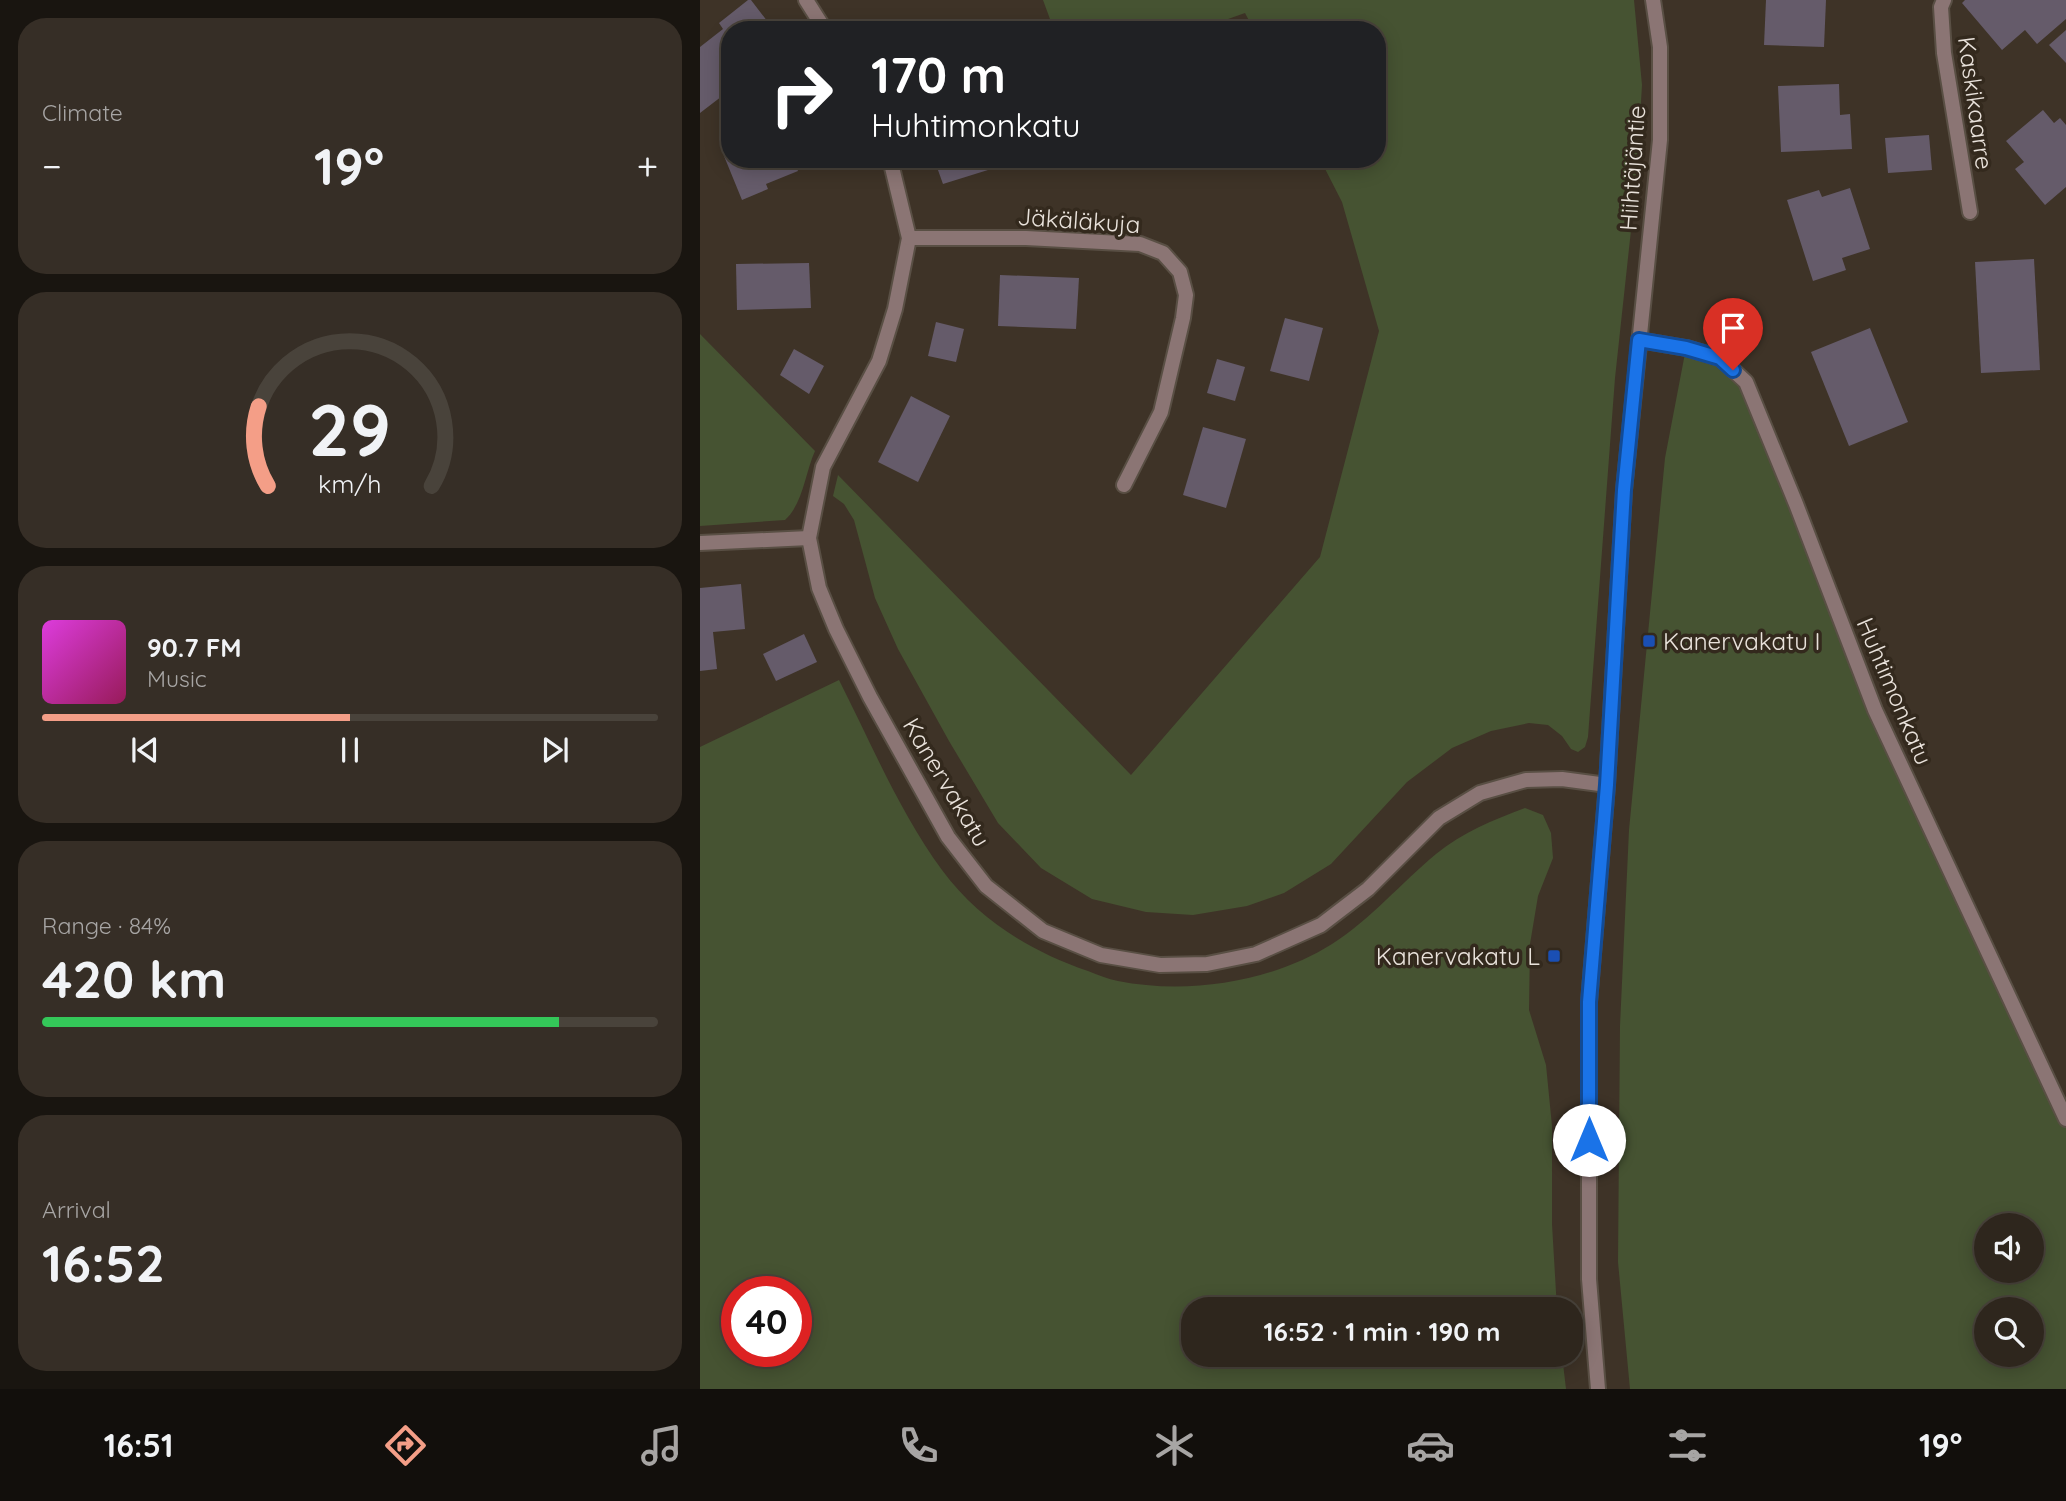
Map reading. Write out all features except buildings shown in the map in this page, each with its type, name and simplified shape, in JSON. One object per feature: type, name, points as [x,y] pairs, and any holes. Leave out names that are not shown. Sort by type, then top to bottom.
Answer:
[{"type":"street","points":[[806,0],[819,21]]},
{"type":"street","name":"Hiihtäjäntie","points":[[1598,1389],[1589,1279],[1589,1002],[1607,785],[1624,490],[1660,140],[1660,47],[1653,0]]},
{"type":"street","name":"Kaskikaarre","points":[[1944,0],[1941,7],[1944,53],[1970,212]]},
{"type":"street","name":"Kanervakatu","points":[[892,168],[909,238],[895,309],[879,361],[824,467],[809,538],[820,588],[836,629],[948,837],[986,887],[1043,930],[1101,955],[1160,965],[1207,964],[1256,954],[1321,925],[1368,889],[1439,818],[1480,793],[1526,780],[1562,779],[1607,785]]},
{"type":"street","name":"Jäkäläkuja","points":[[909,238],[1026,238],[1140,244],[1163,253],[1180,272],[1186,295],[1183,318],[1161,412],[1124,485]]},
{"type":"street","name":"Huhtimonkatu","points":[[1639,340],[1686,348],[1720,358],[1746,382],[1875,710],[2066,1119]]},
{"type":"street","points":[[700,543],[809,538]]},
{"type":"green space","points":[[1043,0],[1634,0],[1642,85],[1636,184],[1615,378],[1588,737],[1585,747],[1578,752],[1571,749],[1562,736],[1548,725],[1529,723],[1491,731],[1452,748],[1407,782],[1331,864],[1284,893],[1247,906],[1193,915],[1146,912],[1092,899],[1041,868],[998,823],[949,741],[898,649],[875,598],[854,520],[844,504],[833,496],[838,475],[1131,775],[1320,557],[1379,331],[1342,202],[1325,168],[1386,168],[1386,21],[1249,21],[1245,13],[1222,21],[1051,21]]},
{"type":"green space","points":[[700,334],[815,451],[800,497],[785,520],[700,526]]},
{"type":"green space","points":[[1686,348],[1720,358],[1746,382],[1875,710],[2066,1119],[2066,1389],[1630,1389],[1618,1262],[1620,1026],[1629,830],[1665,458]]},
{"type":"green space","points":[[839,680],[913,825],[942,870],[972,904],[1007,932],[1046,954],[1107,978],[1145,985],[1229,982],[1283,968],[1308,957],[1346,934],[1423,865],[1457,839],[1525,808],[1543,815],[1551,833],[1553,858],[1538,896],[1530,944],[1529,1010],[1546,1065],[1552,1126],[1552,1224],[1556,1297],[1181,1297],[1181,1367],[1563,1367],[1566,1389],[700,1389],[700,747]]},
{"type":"place","name":"Kanervakatu I","points":[[1649,641]]},
{"type":"place","name":"Kanervakatu L","points":[[1554,956]]},
{"type":"route","points":[[1589,1140],[1589,1002],[1607,785],[1624,490],[1639,340],[1686,348],[1720,358],[1733,370]]}]
